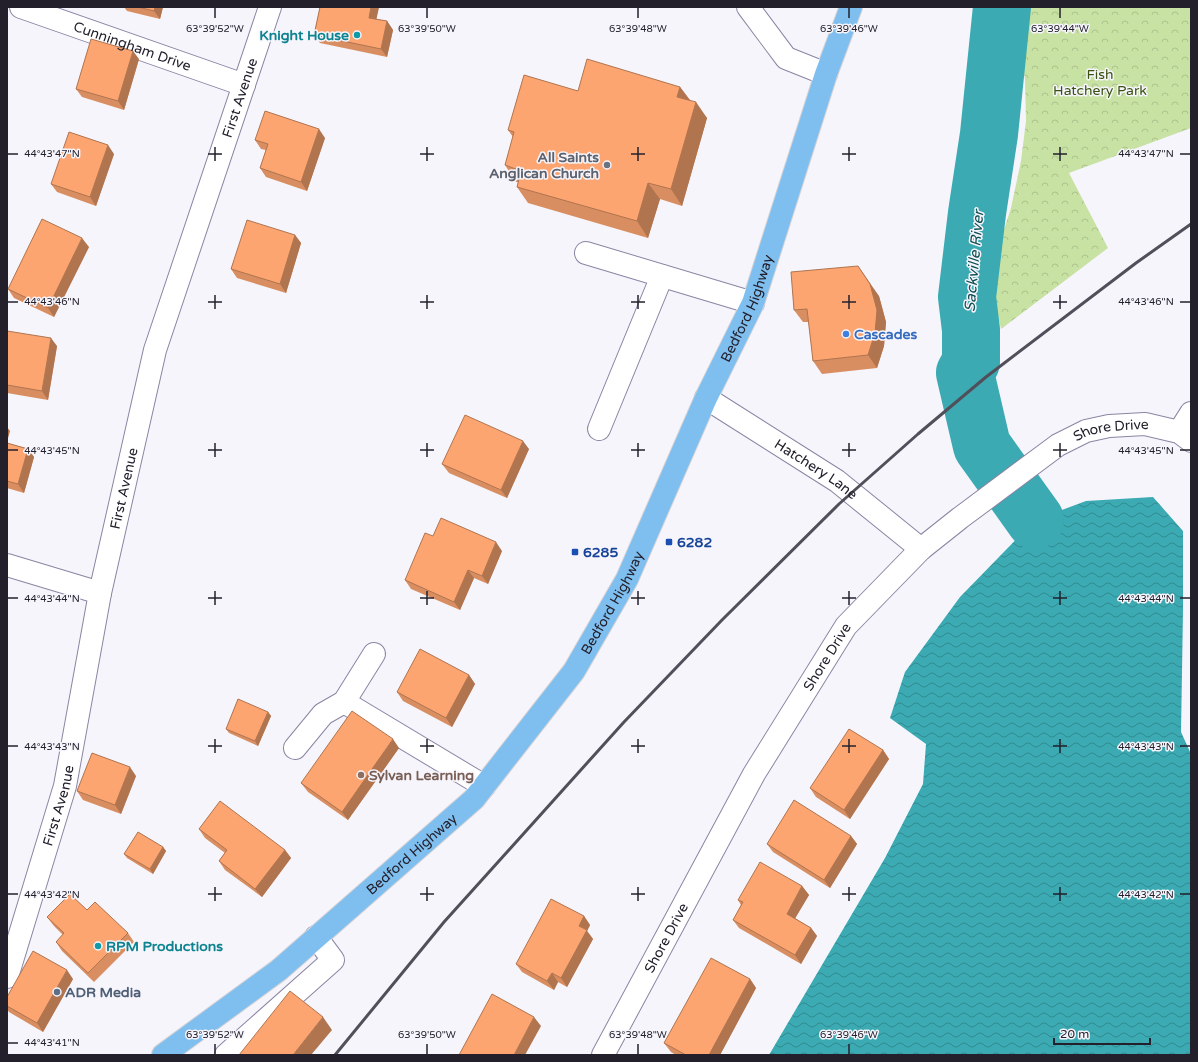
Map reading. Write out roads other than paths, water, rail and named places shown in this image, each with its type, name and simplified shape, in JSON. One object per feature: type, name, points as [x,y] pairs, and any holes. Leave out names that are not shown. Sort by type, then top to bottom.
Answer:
[{"type":"main road","name":"Bedford Highway","points":[[163,1055],[279,970],[474,799],[574,671],[627,579],[706,398],[754,303],[826,74],[851,7]]},
{"type":"street","name":"Cunningham Drive","points":[[21,7],[244,85]]},
{"type":"street","name":"First Avenue","points":[[7,978],[65,786],[100,593],[156,350],[270,7]]},
{"type":"street","points":[[748,7],[786,58],[826,74]]},
{"type":"street","points":[[586,253],[754,303]]},
{"type":"street","points":[[599,429],[662,276]]},
{"type":"street","name":"Hatchery Lane","points":[[706,398],[837,481],[921,549]]},
{"type":"street","points":[[1185,437],[1191,413]]},
{"type":"street","name":"Shore Drive","points":[[603,1055],[754,774],[846,626],[921,549],[1058,444],[1086,431],[1109,426],[1145,424],[1185,437]]},
{"type":"street","points":[[7,565],[100,593]]},
{"type":"street","points":[[295,748],[323,714],[344,702],[374,654]]},
{"type":"street","points":[[344,702],[484,786]]},
{"type":"street","points":[[226,1055],[333,960],[316,937]]},
{"type":"water","points":[[1153,497],[1183,531],[1181,732],[1191,754],[1191,1055],[769,1055],[885,858],[923,784],[926,744],[890,718],[905,672],[960,597],[1035,520],[1086,501]]},
{"type":"waterway","name":"Sackville River","points":[[1002,7],[989,134],[977,213],[967,297],[971,330],[971,362],[965,373],[982,446],[1035,520]]},
{"type":"railway","points":[[335,1055],[444,922],[624,722],[722,620],[839,504],[918,434],[986,377],[1136,263],[1191,224]]},
{"type":"place","name":"Knight House","points":[[357,35]]},
{"type":"place","name":"All Saints Anglican Church","points":[[607,165]]},
{"type":"place","name":"Cascades","points":[[846,334]]},
{"type":"place","name":"6282","points":[[669,542]]},
{"type":"place","name":"6285","points":[[575,552]]},
{"type":"place","name":"Sylvan Learning","points":[[361,775]]},
{"type":"place","name":"RPM Productions","points":[[98,946]]},
{"type":"place","name":"ADR Media","points":[[57,992]]},
{"type":"park label","name":"Fish Hatchery Park","points":[[1100,82]]}]
